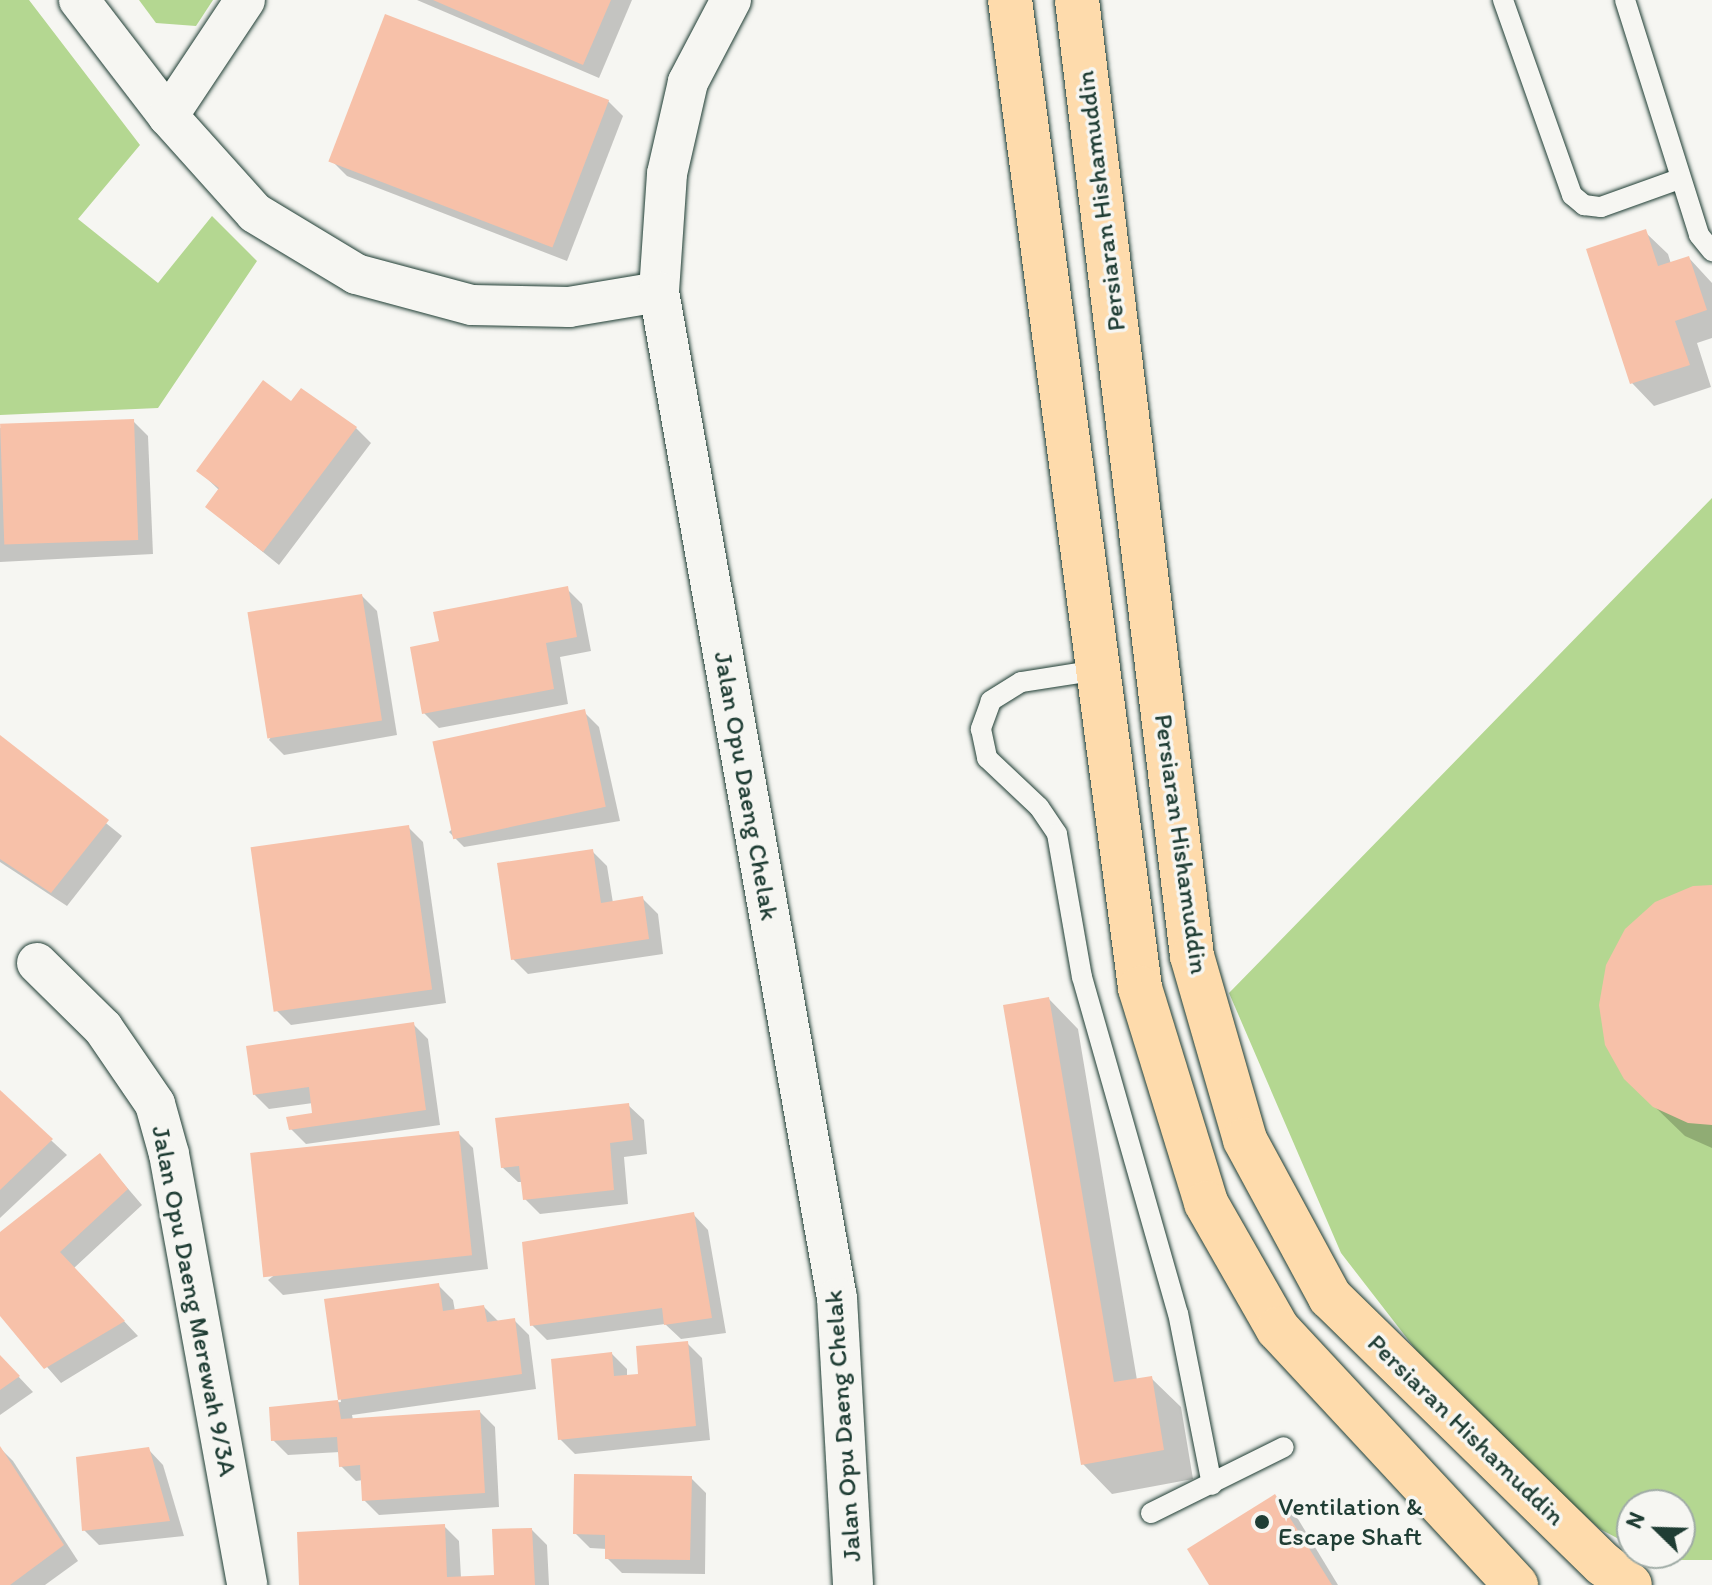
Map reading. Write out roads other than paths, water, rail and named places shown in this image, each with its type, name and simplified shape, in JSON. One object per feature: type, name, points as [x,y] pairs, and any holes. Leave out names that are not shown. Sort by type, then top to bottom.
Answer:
[{"type":"main road","points":[[1010,0],[1140,988],[1206,1203],[1278,1329],[1516,1585]]},
{"type":"main road","name":"Persiaran Hishamuddin","points":[[1077,0],[1192,956],[1245,1140],[1330,1297],[1603,1564],[1630,1585]]},
{"type":"street","points":[[79,0],[168,116],[255,213],[356,274],[472,305],[569,307],[659,292]]},
{"type":"street","points":[[168,116],[245,0]]},
{"type":"street","name":"Jalan Opu Daeng Chelak","points":[[731,0],[688,82],[667,174],[659,292],[837,1298],[853,1585]]},
{"type":"street","name":"Jalan Opu Daeng Merewah 9/3A","points":[[37,963],[103,1028],[155,1104],[172,1170],[247,1585]]},
{"type":"lane","points":[[1503,0],[1572,195],[1584,205],[1601,207],[1679,179]]},
{"type":"lane","points":[[1625,0],[1679,179],[1699,235],[1712,251]]},
{"type":"lane","points":[[1098,670],[1021,682],[991,701],[981,729],[987,758],[1039,807],[1057,834],[1082,977],[1178,1313],[1212,1485]]},
{"type":"lane","points":[[1151,1513],[1284,1447]]},
{"type":"place","name":"Ventilation & Escape Shaft","points":[[1262,1522]]}]
